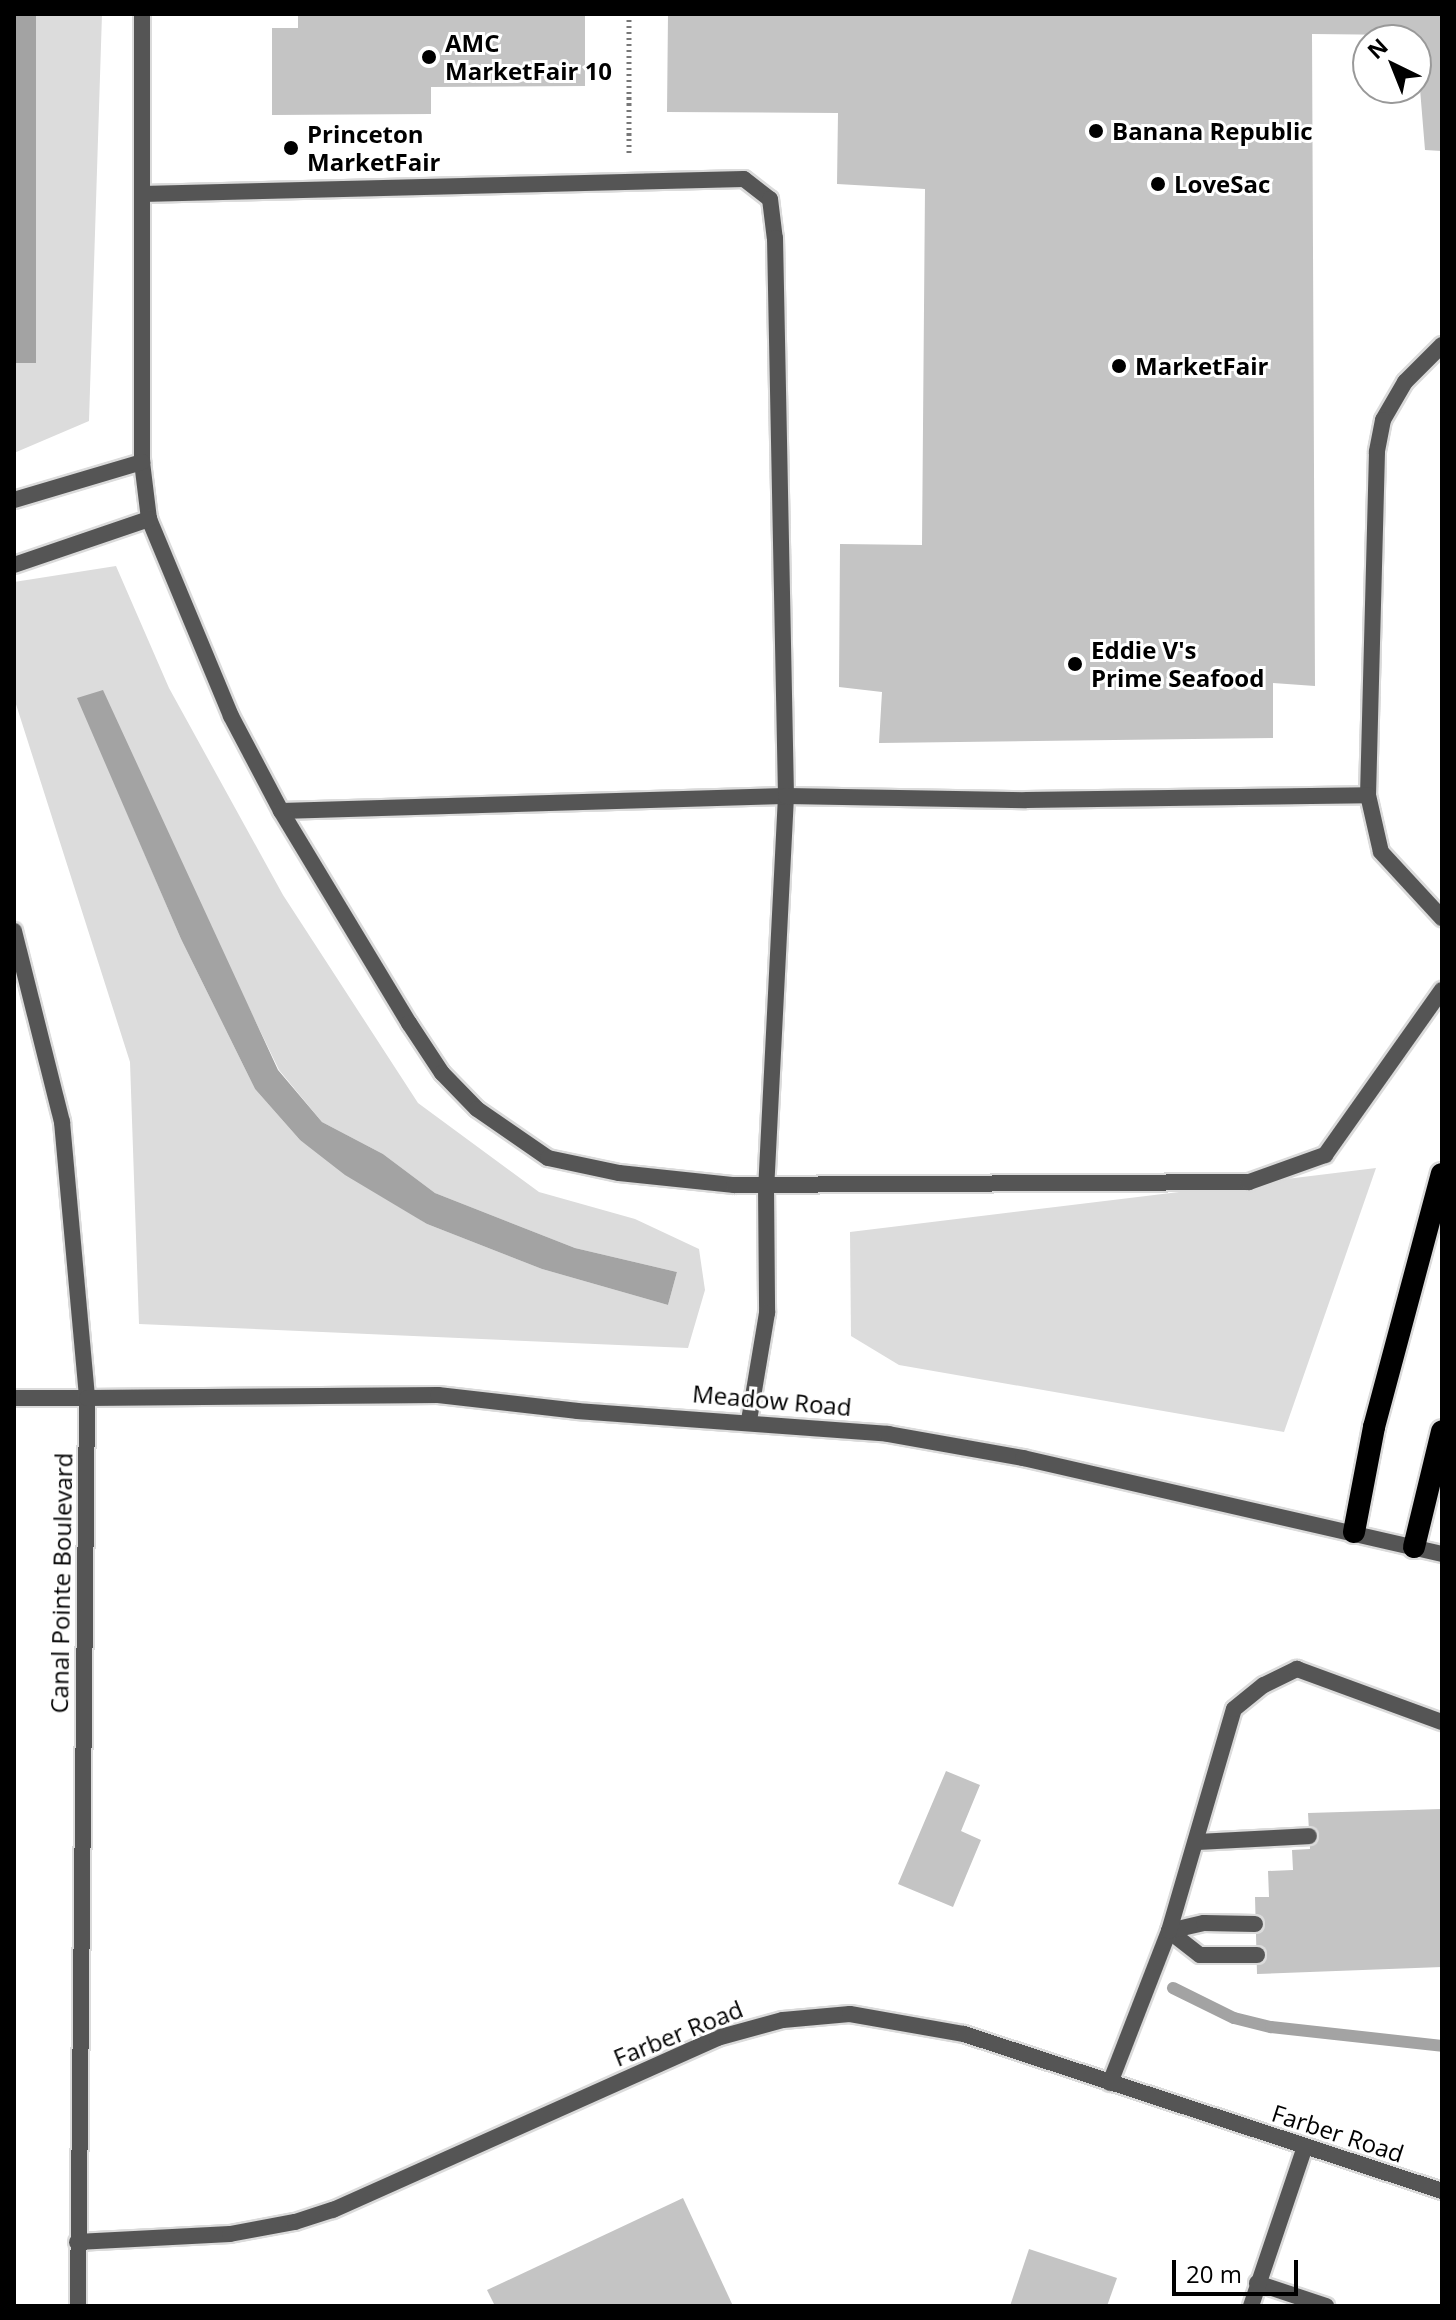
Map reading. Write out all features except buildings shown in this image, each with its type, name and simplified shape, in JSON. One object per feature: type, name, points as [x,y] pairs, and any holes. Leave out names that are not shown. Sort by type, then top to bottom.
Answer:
[{"type":"highway","points":[[1354,1532],[1374,1427],[1442,1174]]},
{"type":"highway","points":[[1414,1547],[1442,1431]]},
{"type":"street","points":[[142,14],[142,462],[149,519],[225,702],[281,811],[409,1023],[442,1073],[477,1109],[548,1158],[619,1173],[766,1186],[1249,1182],[1325,1155],[1442,990]]},
{"type":"street","points":[[142,194],[744,179],[770,199],[775,238],[786,796],[766,1186],[767,1313],[749,1420]]},
{"type":"street","points":[[1442,345],[1405,382],[1383,420],[1377,452],[1368,795],[1381,852],[1442,918]]},
{"type":"street","points":[[14,500],[142,462]]},
{"type":"street","points":[[14,565],[149,519]]},
{"type":"street","points":[[281,811],[786,796],[1026,800],[1368,795]]},
{"type":"street","name":"Canal Pointe Boulevard","points":[[14,931],[54,1074],[62,1122],[87,1398],[78,2306]]},
{"type":"street","name":"Meadow Road","points":[[14,1398],[438,1395],[578,1411],[749,1420],[888,1434],[1023,1458],[1442,1554]]},
{"type":"street","points":[[1110,2083],[1169,1931],[1234,1709],[1264,1685],[1297,1669],[1442,1722]]},
{"type":"street","points":[[1196,1842],[1309,1836]]},
{"type":"street","points":[[1169,1931],[1204,1923],[1255,1924]]},
{"type":"street","points":[[1169,1931],[1200,1955],[1257,1955]]},
{"type":"street","name":"Farber Road","points":[[77,2242],[230,2234],[333,2210],[717,2038],[783,2020],[850,2014],[964,2034],[1304,2149],[1442,2191]]},
{"type":"street","points":[[1251,2306],[1304,2149]]},
{"type":"street","points":[[1257,2283],[1326,2306]]},
{"type":"path","points":[[629,14],[629,183]]},
{"type":"shaded area","points":[[14,14],[36,14],[36,363],[14,363]]},
{"type":"shaded area","points":[[36,14],[102,14],[89,421],[14,453],[14,363],[36,363]]},
{"type":"shaded area","points":[[116,566],[169,688],[283,895],[418,1103],[539,1192],[635,1219],[699,1249],[705,1290],[688,1348],[139,1324],[130,1062],[14,698],[14,582]],"holes":[[[78,698],[209,925],[279,1070],[322,1122],[383,1154],[435,1193],[575,1248],[677,1272],[668,1305],[542,1269],[427,1224],[300,1140],[255,1089],[181,939]]]},
{"type":"shaded area","points":[[103,690],[278,1070],[322,1122],[383,1154],[435,1193],[575,1248],[677,1272],[668,1305],[542,1269],[427,1224],[345,1175],[300,1140],[255,1089],[181,939],[77,698]]},
{"type":"shaded area","points":[[1376,1168],[1284,1432],[899,1365],[851,1336],[850,1232]]},
{"type":"waterway","points":[[1173,1988],[1234,2018],[1271,2027],[1442,2046]]},
{"type":"place","name":"AMC MarketFair 10","points":[[429,57]]},
{"type":"place","name":"Banana Republic","points":[[1096,131]]},
{"type":"place","name":"Princeton MarketFair","points":[[291,148]]},
{"type":"place","name":"LoveSac","points":[[1158,184]]},
{"type":"place","name":"MarketFair","points":[[1119,366]]},
{"type":"place","name":"Eddie V's Prime Seafood","points":[[1075,664]]}]
